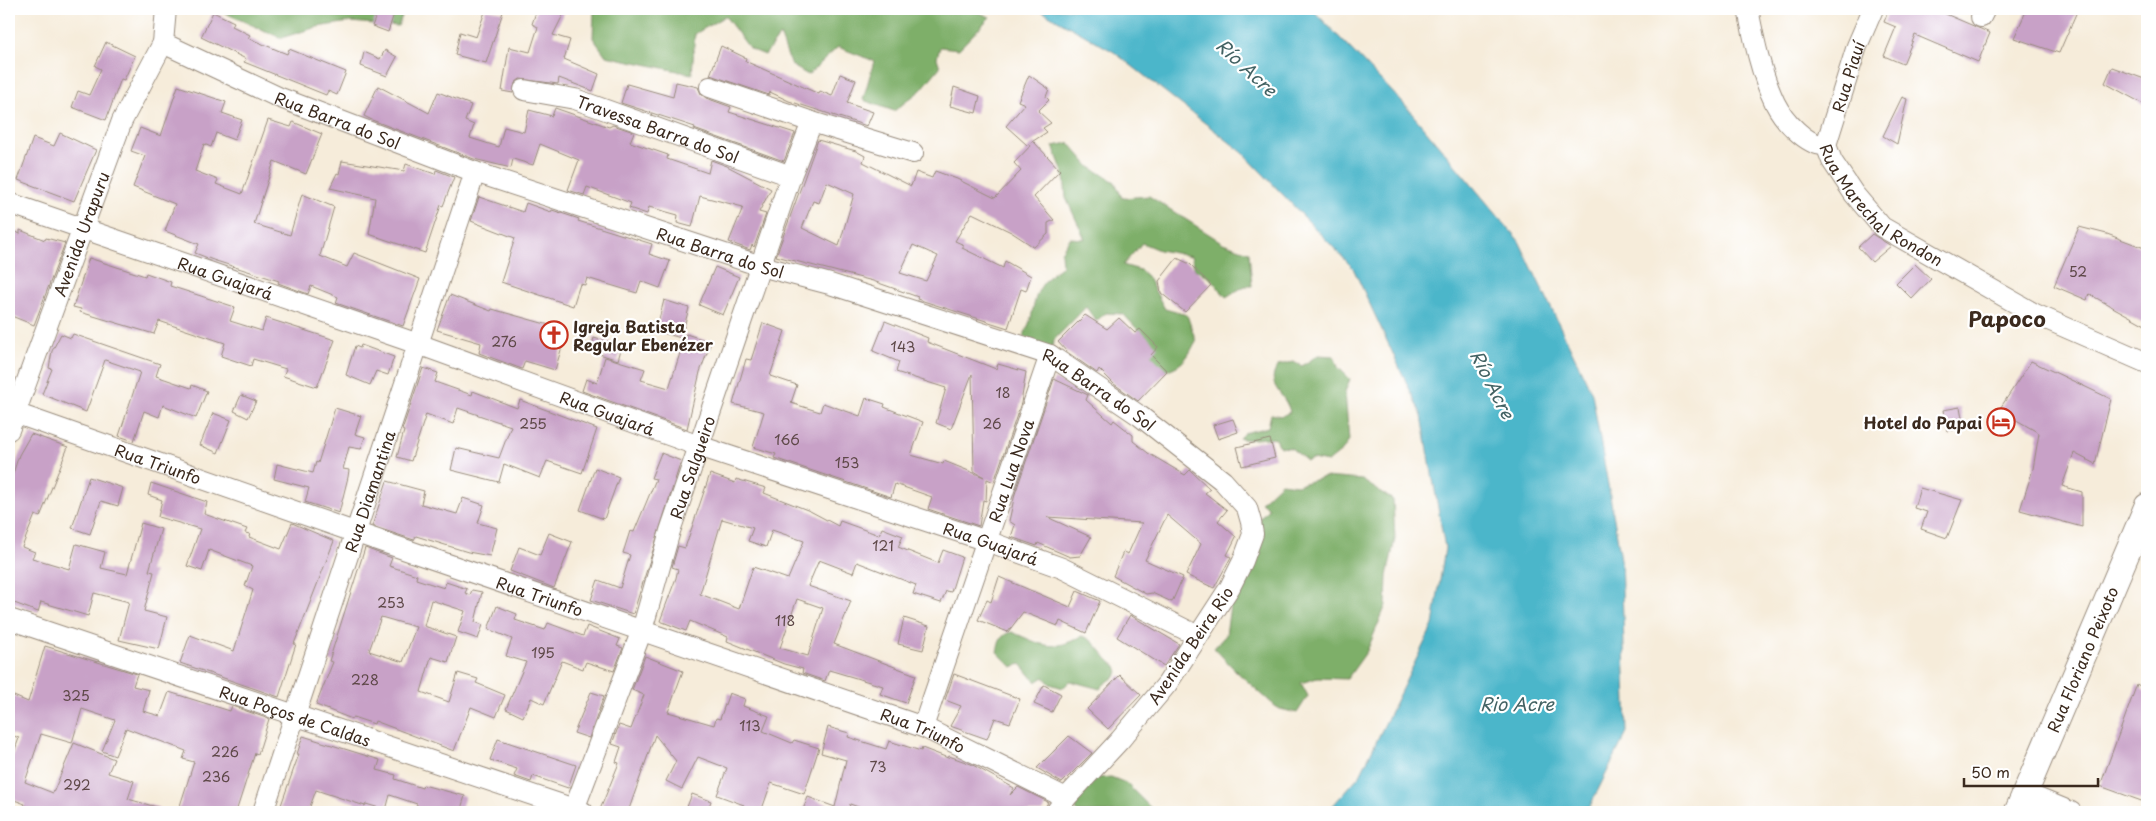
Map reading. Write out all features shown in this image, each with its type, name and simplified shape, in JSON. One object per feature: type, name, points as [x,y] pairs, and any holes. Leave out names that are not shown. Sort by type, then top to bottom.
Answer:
[{"type":"main road","name":"Rua Floriano Peixoto","points":[[2021,803],[2147,506]]},
{"type":"street","points":[[163,43],[166,9]]},
{"type":"street","name":"Rua Marechal Rondon","points":[[1748,9],[1754,42],[1775,103],[1798,133],[1818,146],[1826,145],[1832,161],[1854,194],[1882,227],[2035,314],[2147,363]]},
{"type":"street","name":"Rua Piauí","points":[[1826,145],[1856,46],[1873,9]]},
{"type":"street","name":"Rua Barra do Sol","points":[[163,43],[278,97],[475,172],[761,266],[830,284],[1050,355],[1140,416],[1216,475],[1247,508]]},
{"type":"street","name":"Avenida Urapuru","points":[[11,418],[122,121],[163,43]]},
{"type":"street","points":[[710,87],[812,122],[912,153]]},
{"type":"street","name":"Travessa Barra do Sol","points":[[524,90],[575,99],[791,176]]},
{"type":"street","name":"Rua Salgueiro","points":[[577,811],[642,630],[670,531],[791,176],[812,122]]},
{"type":"street","name":"Rua Diamantina","points":[[263,812],[357,533],[475,172]]},
{"type":"street","name":"Rua Guajará","points":[[9,203],[418,344],[699,446],[987,541],[1062,568],[1198,636]]},
{"type":"street","name":"Rua Lua Nova","points":[[923,727],[1050,355]]},
{"type":"street","name":"Rua Triunfo","points":[[11,418],[357,533],[923,727],[1061,805]]},
{"type":"street","name":"Avenida Beira Rio","points":[[1061,805],[1120,740],[1167,684],[1230,586],[1250,545],[1253,534],[1247,508]]},
{"type":"street","name":"Rua Poços de Caldas","points":[[9,619],[577,811]]},
{"type":"street","points":[[2021,803],[2071,812]]},
{"type":"green space","points":[[216,9],[405,9],[398,26],[350,22],[317,27],[281,38]]},
{"type":"green space","points":[[594,9],[970,9],[990,17],[959,49],[940,47],[937,58],[940,67],[921,90],[894,111],[863,100],[874,61],[838,47],[808,75],[791,65],[780,35],[765,55],[750,49],[725,16],[695,34],[692,74],[606,56],[593,38]]},
{"type":"green space","points":[[1069,143],[1090,167],[1115,182],[1122,198],[1149,196],[1223,243],[1249,252],[1252,286],[1245,286],[1226,297],[1211,279],[1195,269],[1191,256],[1159,250],[1142,243],[1123,265],[1140,270],[1147,276],[1165,309],[1187,315],[1196,341],[1186,358],[1179,365],[1161,372],[1145,360],[1144,336],[1123,314],[1106,313],[1096,321],[1086,307],[1055,339],[1051,348],[1023,337],[1038,292],[1050,275],[1062,266],[1061,252],[1070,238],[1085,239],[1066,198],[1064,175],[1053,146]]},
{"type":"green space","points":[[1318,355],[1334,356],[1338,367],[1350,379],[1345,392],[1349,440],[1343,450],[1328,462],[1312,459],[1307,461],[1291,448],[1280,447],[1276,439],[1239,438],[1244,433],[1268,427],[1271,414],[1282,416],[1290,412],[1274,383],[1273,378],[1279,365],[1293,362],[1302,366]]},
{"type":"green space","points":[[1325,477],[1362,480],[1393,500],[1395,539],[1387,576],[1386,605],[1367,651],[1347,679],[1317,678],[1301,683],[1308,696],[1297,713],[1275,706],[1237,672],[1214,648],[1226,635],[1232,591],[1243,584],[1239,572],[1260,518],[1269,508],[1261,502],[1281,483],[1297,485]]},
{"type":"green space","points":[[1012,632],[1040,643],[1054,646],[1082,636],[1096,645],[1111,663],[1116,666],[1118,672],[1100,689],[1070,681],[1063,688],[1050,684],[1044,677],[1036,682],[1021,664],[1012,667],[997,652],[1001,639],[1005,634]]},
{"type":"green space","points":[[1111,777],[1126,783],[1155,812],[1078,812],[1076,810],[1078,794],[1086,779]]},
{"type":"water","name":"Rio Acre","points":[[1038,9],[1312,9],[1403,103],[1519,241],[1592,393],[1621,559],[1627,732],[1587,812],[1327,812],[1360,775],[1433,625],[1445,548],[1422,416],[1353,268],[1242,152],[1114,52]]},
{"type":"building","points":[[379,9],[394,14],[388,32],[372,26]]},
{"type":"building","points":[[486,9],[503,12],[486,63],[455,55],[460,32],[476,37]]},
{"type":"building","points":[[537,9],[566,9],[553,35],[570,40],[564,59],[599,74],[593,91],[559,78],[558,84],[520,79],[515,83],[513,93],[502,91],[509,47],[530,52],[538,27],[532,24]]},
{"type":"building","points":[[1889,9],[1934,9],[1990,33],[1978,62],[1915,35],[1903,64],[1884,56],[1896,27],[1884,22]]},
{"type":"building","points":[[2027,9],[2078,9],[2059,53],[2014,38]]},
{"type":"building","points":[[213,12],[234,22],[232,26],[250,35],[248,38],[287,54],[289,49],[346,72],[337,95],[328,91],[326,95],[244,62],[246,59],[201,37]]},
{"type":"building","points":[[106,42],[135,56],[124,80],[121,79],[106,120],[72,107],[78,91],[89,95],[101,69],[95,66]]},
{"type":"building","points":[[721,46],[746,58],[745,61],[819,94],[820,91],[832,96],[840,74],[856,80],[847,103],[873,112],[867,126],[789,101],[770,92],[769,95],[710,75]]},
{"type":"building","points":[[385,50],[397,57],[387,76],[361,66],[364,52],[380,59]]},
{"type":"building","points":[[2112,67],[2147,80],[2147,106],[2105,83]]},
{"type":"building","points":[[1029,75],[1049,89],[1046,97],[1049,100],[1038,111],[1051,123],[1043,128],[1047,132],[1027,145],[1006,126],[1025,104],[1018,101]]},
{"type":"building","points":[[676,82],[698,87],[701,94],[706,98],[731,107],[729,112],[795,133],[784,161],[694,129],[695,127],[621,103],[627,84],[673,97]]},
{"type":"building","points":[[178,86],[226,102],[222,113],[242,120],[234,140],[216,133],[211,147],[204,144],[195,171],[218,180],[216,184],[242,194],[268,120],[291,127],[293,122],[322,134],[306,174],[274,161],[254,224],[290,235],[302,194],[334,207],[320,256],[347,267],[354,253],[420,279],[403,326],[336,303],[338,297],[311,286],[308,294],[278,283],[279,281],[195,253],[199,244],[165,231],[175,204],[133,187],[145,156],[131,151],[140,128],[161,136]]},
{"type":"building","points":[[378,86],[429,113],[438,92],[471,105],[465,121],[474,125],[470,138],[499,147],[504,127],[524,132],[529,110],[552,116],[555,108],[609,127],[613,125],[634,132],[630,142],[668,155],[667,159],[708,173],[711,160],[727,166],[771,189],[759,212],[766,214],[754,247],[752,245],[750,250],[729,242],[743,207],[700,196],[692,227],[677,223],[678,215],[649,207],[647,214],[629,208],[631,203],[587,187],[584,195],[568,190],[579,160],[540,144],[533,165],[513,159],[511,168],[474,159],[372,120],[364,116]]},
{"type":"building","points":[[954,87],[980,96],[976,113],[950,106]]},
{"type":"building","points":[[1902,97],[1907,99],[1897,144],[1883,136]]},
{"type":"building","points":[[60,133],[96,150],[74,201],[18,180],[33,138],[54,146]]},
{"type":"building","points":[[818,140],[856,151],[865,156],[863,162],[911,186],[916,172],[932,178],[935,171],[957,179],[995,198],[1021,171],[1014,163],[1034,142],[1060,170],[1034,197],[1054,220],[1048,223],[1048,234],[1034,247],[1011,232],[972,213],[955,241],[964,245],[962,248],[1003,268],[1005,261],[1031,276],[1026,291],[1021,289],[1008,328],[917,299],[918,297],[873,281],[776,256]],"holes":[[[827,182],[854,194],[839,246],[802,228],[813,201],[819,203]],[[913,245],[938,256],[926,281],[900,273]]]},
{"type":"building","points":[[342,161],[404,171],[406,164],[435,174],[436,170],[454,177],[443,206],[441,205],[425,253],[369,234],[375,198],[330,188],[337,173],[339,174]]},
{"type":"building","points":[[479,197],[523,212],[526,203],[551,212],[552,210],[579,219],[578,221],[652,244],[649,254],[670,261],[660,288],[641,281],[637,293],[587,278],[585,285],[580,284],[573,306],[501,282],[515,238],[471,221]]},
{"type":"building","points":[[2079,227],[2107,234],[2147,249],[2147,326],[2089,294],[2087,300],[2054,286]]},
{"type":"building","points":[[9,228],[20,234],[20,230],[45,240],[46,238],[65,243],[34,325],[9,315]]},
{"type":"building","points":[[1872,234],[1891,246],[1872,262],[1858,247]]},
{"type":"building","points":[[89,258],[145,276],[146,273],[171,282],[170,286],[235,307],[230,321],[262,331],[266,318],[335,340],[317,387],[283,376],[286,369],[253,359],[251,366],[221,356],[225,343],[159,321],[154,334],[80,312],[81,309],[73,307]]},
{"type":"building","points":[[1177,258],[1190,264],[1211,285],[1185,312],[1161,293],[1159,281]]},
{"type":"building","points":[[1915,264],[1931,279],[1912,299],[1896,283]]},
{"type":"building","points":[[715,267],[739,277],[723,315],[699,305]]},
{"type":"building","points":[[450,295],[491,311],[492,309],[567,330],[555,370],[525,361],[522,369],[479,353],[481,343],[437,330]]},
{"type":"building","points":[[664,300],[689,308],[681,338],[656,331]]},
{"type":"building","points":[[1085,315],[1107,329],[1119,318],[1135,333],[1140,329],[1158,347],[1151,355],[1167,371],[1138,401],[1114,384],[1099,369],[1097,373],[1067,352],[1058,342]]},
{"type":"building","points":[[885,321],[928,338],[927,342],[996,369],[998,364],[1026,372],[1021,403],[994,482],[987,479],[986,501],[983,500],[979,526],[928,509],[932,497],[895,484],[891,497],[774,458],[776,454],[753,447],[764,412],[733,404],[746,359],[751,360],[763,323],[785,331],[770,376],[797,385],[791,403],[820,412],[823,403],[860,416],[866,398],[885,404],[884,407],[923,422],[911,455],[943,464],[944,461],[984,477],[974,471],[972,374],[951,429],[936,423],[946,388],[896,372],[899,362],[873,351]]},
{"type":"building","points":[[61,334],[71,338],[73,334],[160,364],[156,376],[191,388],[192,385],[207,391],[196,418],[163,405],[159,417],[144,411],[134,441],[119,436],[140,372],[105,360],[86,412],[42,394],[52,369],[49,368],[52,351]]},
{"type":"building","points":[[686,334],[711,342],[700,372],[687,429],[582,391],[586,379],[597,383],[605,357],[645,369],[641,380],[669,388]]},
{"type":"building","points":[[594,338],[622,346],[618,360],[590,351]]},
{"type":"building","points":[[361,345],[394,357],[388,375],[376,371],[370,385],[346,375],[355,346],[360,348]]},
{"type":"building","points":[[2031,361],[2111,399],[2095,464],[2074,453],[2062,486],[2082,492],[2082,527],[2020,510],[2033,469],[2039,433],[1999,410]]},
{"type":"building","points":[[423,368],[438,373],[435,382],[472,395],[473,391],[517,408],[520,400],[597,429],[582,473],[547,461],[540,478],[504,464],[499,482],[451,470],[456,448],[499,458],[511,426],[458,408],[453,424],[426,414],[411,461],[397,457],[404,431],[402,430]]},
{"type":"building","points":[[1054,379],[1088,395],[1086,400],[1112,423],[1114,420],[1133,435],[1133,441],[1148,453],[1185,475],[1190,470],[1210,489],[1205,493],[1227,510],[1218,521],[1236,537],[1227,555],[1231,557],[1214,588],[1186,575],[1201,544],[1167,515],[1145,560],[1183,577],[1172,602],[1152,593],[1146,594],[1113,576],[1123,552],[1128,554],[1142,523],[1047,517],[1091,537],[1080,556],[1070,557],[1038,543],[1037,546],[1011,537],[1015,525],[1009,521],[1015,494]]},
{"type":"building","points":[[241,395],[256,401],[248,418],[234,411]]},
{"type":"building","points":[[1960,407],[1964,428],[1947,431],[1943,410]]},
{"type":"building","points":[[335,408],[361,416],[355,434],[365,437],[361,449],[349,447],[343,469],[349,470],[348,477],[339,513],[305,502],[309,488],[274,479],[277,464],[313,473],[316,462],[318,463]]},
{"type":"building","points":[[213,413],[231,420],[218,453],[200,445]]},
{"type":"building","points":[[1233,419],[1238,432],[1218,439],[1213,425]]},
{"type":"building","points":[[31,434],[68,447],[40,517],[35,515],[22,547],[35,552],[32,558],[69,569],[76,544],[105,552],[101,568],[127,574],[141,523],[161,529],[149,571],[154,572],[144,611],[167,617],[159,649],[119,640],[129,602],[94,593],[88,616],[41,602],[38,612],[9,601],[9,486],[19,455]]},
{"type":"building","points":[[1270,439],[1275,458],[1242,466],[1237,447]]},
{"type":"building","points":[[661,453],[681,461],[633,614],[591,600],[598,580],[620,588],[630,555],[623,553],[630,531],[634,532],[656,479],[651,478]]},
{"type":"building","points":[[595,468],[619,477],[604,519],[580,510]]},
{"type":"building","points":[[710,474],[735,483],[736,479],[766,488],[764,493],[810,511],[838,526],[840,521],[879,535],[882,528],[903,536],[898,547],[938,563],[943,550],[962,557],[951,592],[946,591],[941,603],[913,594],[916,585],[857,562],[853,573],[819,560],[808,586],[851,601],[834,644],[916,675],[906,703],[880,694],[883,686],[829,670],[825,681],[802,673],[803,669],[784,664],[727,641],[728,637],[690,621],[686,631],[660,621],[676,578],[678,569],[672,567],[678,546],[685,548]],"holes":[[[722,519],[753,528],[748,541],[766,547],[772,530],[804,541],[788,579],[753,567],[739,609],[700,594]],[[797,599],[823,608],[808,656],[780,648]]]},
{"type":"building","points":[[89,477],[123,488],[118,506],[101,501],[90,534],[72,528]]},
{"type":"building","points":[[387,481],[424,491],[421,504],[457,514],[463,498],[484,505],[478,523],[497,528],[490,556],[468,552],[416,536],[414,540],[372,526]]},
{"type":"building","points":[[151,483],[207,502],[204,514],[247,529],[245,533],[250,534],[249,537],[281,549],[292,523],[334,541],[294,644],[296,644],[279,697],[180,663],[190,635],[234,651],[253,590],[245,586],[252,566],[209,550],[202,571],[187,566],[200,529],[158,517],[162,500],[148,495]]},
{"type":"building","points":[[1920,488],[1962,500],[1947,538],[1921,529],[1927,512],[1914,508]]},
{"type":"building","points":[[549,533],[572,542],[554,588],[510,571],[519,547],[540,555]]},
{"type":"building","points":[[365,548],[392,558],[389,566],[417,575],[416,579],[444,588],[446,582],[467,589],[465,593],[470,595],[472,590],[482,592],[475,622],[483,625],[478,639],[458,632],[465,611],[431,600],[424,626],[456,637],[448,662],[431,657],[421,692],[449,702],[458,673],[478,679],[476,683],[505,695],[496,717],[471,707],[454,751],[375,721],[374,724],[353,717],[352,719],[316,705],[333,662],[329,661]],"holes":[[[381,617],[416,627],[403,662],[369,651]]]},
{"type":"building","points":[[999,577],[1070,607],[1077,591],[1100,601],[1086,633],[1060,621],[1058,626],[1023,612],[1008,632],[978,620],[987,600],[991,602]]},
{"type":"building","points":[[497,606],[517,614],[515,620],[545,630],[548,623],[583,636],[587,626],[620,639],[617,646],[623,648],[614,671],[586,662],[583,669],[562,661],[544,704],[531,698],[523,717],[506,709],[526,662],[506,656],[512,639],[488,629]]},
{"type":"building","points":[[1130,615],[1179,644],[1164,666],[1117,637]]},
{"type":"building","points":[[904,618],[929,626],[923,650],[898,644]]},
{"type":"building","points":[[45,646],[137,674],[133,686],[149,690],[143,711],[160,716],[169,692],[230,711],[232,706],[269,719],[258,754],[255,753],[236,812],[178,812],[194,762],[183,759],[186,751],[126,728],[115,756],[102,751],[115,720],[82,709],[72,743],[41,734],[25,782],[53,793],[74,743],[114,759],[108,773],[134,781],[128,799],[160,808],[160,812],[21,812],[25,804],[9,798],[9,767],[19,738],[9,734],[9,694],[28,702]]},
{"type":"building","points":[[645,656],[683,671],[668,712],[714,725],[716,718],[720,719],[729,693],[745,699],[743,706],[769,716],[763,731],[792,743],[794,740],[819,748],[804,794],[771,783],[761,812],[743,808],[744,805],[717,795],[727,768],[698,757],[682,789],[666,781],[676,761],[655,735],[628,812],[599,812],[619,763],[616,762],[621,747],[612,744],[619,725],[631,729],[644,695],[632,690]]},
{"type":"building","points":[[954,674],[1020,699],[1010,723],[995,718],[987,739],[950,726],[961,706],[945,700]]},
{"type":"building","points":[[1120,675],[1141,695],[1108,729],[1087,709]]},
{"type":"building","points":[[2137,684],[2147,692],[2147,803],[2100,786]]},
{"type":"building","points":[[1044,685],[1061,694],[1052,712],[1034,704]]},
{"type":"building","points":[[591,692],[604,696],[589,738],[574,733]]},
{"type":"building","points":[[828,727],[849,733],[848,737],[886,749],[889,741],[921,751],[922,748],[948,758],[949,756],[971,764],[1014,788],[1010,795],[1018,787],[1048,802],[1043,812],[872,812],[850,804],[848,812],[802,812],[808,797],[835,807],[846,760],[821,753]]},
{"type":"building","points":[[303,736],[380,760],[377,770],[396,775],[395,779],[422,788],[423,785],[465,796],[460,812],[415,812],[417,804],[390,795],[386,810],[366,804],[365,806],[316,790],[308,812],[293,812],[280,808],[299,754],[297,754]]},
{"type":"building","points":[[1069,736],[1092,753],[1062,783],[1037,768]]},
{"type":"building","points":[[498,739],[576,765],[568,788],[533,776],[531,782],[514,776],[517,769],[490,760]]},
{"type":"building","points":[[692,794],[711,801],[707,812],[685,812]]},
{"type":"place","name":"Igreja Batista Regular Ebenézer","points":[[554,335]]},
{"type":"place","name":"Hotel do Papai","points":[[2001,422]]},
{"type":"district","name":"Papoco","points":[[2007,318]]},
{"type":"water label","name":"Río Acre","points":[[1247,67]]},
{"type":"water label","name":"Río Acre","points":[[1493,384]]}]
